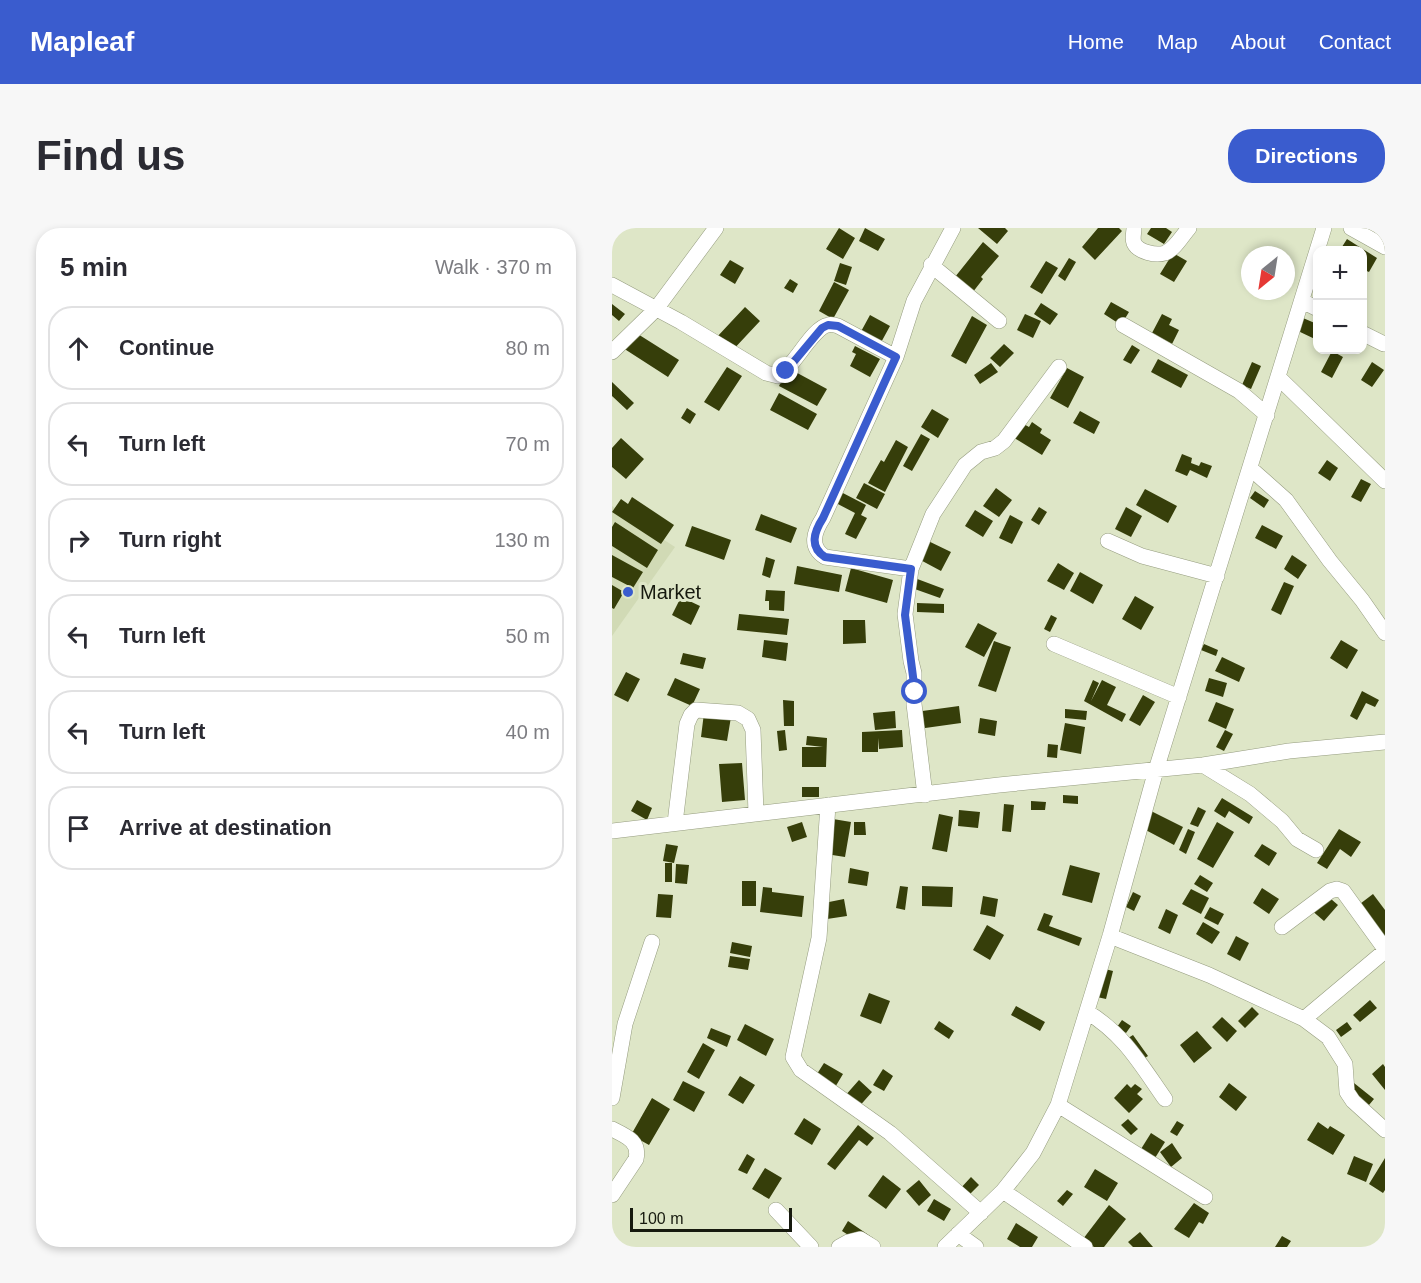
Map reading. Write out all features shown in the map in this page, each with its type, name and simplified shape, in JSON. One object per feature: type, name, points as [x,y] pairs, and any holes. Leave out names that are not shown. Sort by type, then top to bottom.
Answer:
[{"type":"street","points":[[612,352],[656,309],[715,228]]},
{"type":"street","points":[[911,569],[825,557],[818,552],[814,543],[816,529],[896,357],[914,301],[953,228]]},
{"type":"street","points":[[1134,228],[1133,240],[1136,247],[1155,254],[1165,253],[1173,248],[1189,228]]},
{"type":"street","points":[[945,1247],[1003,1191],[1033,1153],[1059,1105],[1110,936],[1156,770],[1324,228]]},
{"type":"street","points":[[1351,228],[1385,247]]},
{"type":"street","points":[[932,266],[999,321]]},
{"type":"street","points":[[612,285],[766,373],[778,376],[786,371],[816,333],[828,325],[838,326],[896,357]]},
{"type":"street","points":[[1302,301],[1313,307]]},
{"type":"street","points":[[1123,325],[1239,391],[1267,415]]},
{"type":"street","points":[[1367,336],[1384,344]]},
{"type":"street","points":[[925,795],[914,704],[914,673],[905,615],[911,569],[933,514],[965,465],[981,452],[995,448],[1004,441],[1059,367]]},
{"type":"street","points":[[1279,378],[1385,482]]},
{"type":"street","points":[[1250,468],[1286,500],[1385,633]]},
{"type":"street","points":[[1108,541],[1142,556],[1217,576]]},
{"type":"street","points":[[1054,644],[1179,697]]},
{"type":"street","points":[[675,823],[687,723],[696,710],[738,713],[748,719],[753,730],[756,813]]},
{"type":"street","points":[[612,831],[999,785],[1203,765],[1289,751],[1385,742]]},
{"type":"street","points":[[1203,765],[1250,794],[1282,821],[1297,839],[1316,850]]},
{"type":"street","points":[[828,805],[819,938],[794,1057],[801,1070],[890,1133],[981,1213]]},
{"type":"street","points":[[1282,927],[1330,891],[1337,889],[1343,891],[1385,950],[1304,1019]]},
{"type":"street","points":[[1110,936],[1209,975],[1304,1019],[1329,1037],[1345,1064],[1347,1092],[1353,1101],[1385,1130]]},
{"type":"street","points":[[612,1098],[625,1024],[652,942]]},
{"type":"street","points":[[1087,1012],[1113,1029],[1165,1099]]},
{"type":"street","points":[[1059,1105],[1205,1197]]},
{"type":"street","points":[[612,1129],[631,1139],[638,1153],[636,1160],[612,1195]]},
{"type":"street","points":[[1003,1191],[1085,1247]]},
{"type":"street","points":[[776,1210],[811,1247]]},
{"type":"street","points":[[958,1234],[976,1247]]},
{"type":"street","points":[[839,1247],[860,1239],[873,1247]]},
{"type":"shaded area","name":"Market","points":[[612,506],[675,547],[612,636]]},
{"type":"building","points":[[839,228],[855,238],[843,259],[826,249]]},
{"type":"building","points":[[865,228],[885,239],[878,251],[859,241]]},
{"type":"building","points":[[978,228],[1005,228],[1008,231],[997,244]]},
{"type":"building","points":[[1098,228],[1119,228],[1122,231],[1095,260],[1082,247]]},
{"type":"building","points":[[1151,228],[1166,228],[1172,232],[1164,244],[1147,234]]},
{"type":"building","points":[[1347,239],[1358,246],[1343,246]]},
{"type":"building","points":[[983,242],[999,256],[981,277],[983,279],[969,297],[951,282]]},
{"type":"building","points":[[1367,252],[1377,258],[1369,272],[1367,271]]},
{"type":"building","points":[[1173,253],[1187,261],[1174,282],[1160,274]]},
{"type":"building","points":[[1069,258],[1076,262],[1065,281],[1058,276]]},
{"type":"building","points":[[730,260],[744,268],[735,284],[720,275]]},
{"type":"building","points":[[1046,261],[1058,268],[1042,294],[1030,287]]},
{"type":"building","points":[[840,263],[852,267],[846,285],[834,281]]},
{"type":"building","points":[[790,279],[798,284],[793,293],[784,288]]},
{"type":"building","points":[[834,282],[849,290],[833,319],[819,311]]},
{"type":"building","points":[[1111,302],[1129,312],[1121,325],[1104,314]]},
{"type":"building","points":[[1041,303],[1058,314],[1050,325],[1034,314]]},
{"type":"building","points":[[612,304],[625,314],[619,321],[612,315]]},
{"type":"building","points":[[745,307],[760,321],[731,352],[716,338]]},
{"type":"building","points":[[1025,314],[1041,321],[1033,338],[1017,330]]},
{"type":"building","points":[[1162,314],[1172,319],[1169,325],[1179,330],[1172,344],[1152,333]]},
{"type":"building","points":[[870,315],[890,326],[878,348],[858,337]]},
{"type":"building","points":[[972,316],[987,325],[966,364],[951,356]]},
{"type":"building","points":[[1303,318],[1313,322],[1313,338],[1298,331]]},
{"type":"building","points":[[633,331],[679,360],[668,377],[623,348]]},
{"type":"building","points":[[1004,344],[1014,353],[1000,367],[990,358]]},
{"type":"building","points":[[1132,345],[1140,350],[1131,364],[1123,360]]},
{"type":"building","points":[[855,346],[880,359],[870,377],[850,366],[856,354],[852,352]]},
{"type":"building","points":[[1330,354],[1343,357],[1332,378],[1321,372]]},
{"type":"building","points":[[1158,359],[1188,375],[1181,388],[1151,372]]},
{"type":"building","points":[[1252,362],[1261,366],[1251,389],[1242,385]]},
{"type":"building","points":[[1372,362],[1384,370],[1372,387],[1361,380]]},
{"type":"building","points":[[991,363],[998,372],[980,384],[974,375]]},
{"type":"building","points":[[727,367],[742,376],[719,411],[704,402]]},
{"type":"building","points":[[788,368],[827,389],[817,406],[779,386]]},
{"type":"building","points":[[1067,368],[1084,377],[1068,408],[1050,398]]},
{"type":"building","points":[[612,382],[634,403],[627,410],[612,396]]},
{"type":"building","points":[[779,393],[817,414],[808,430],[770,410]]},
{"type":"building","points":[[687,408],[696,414],[690,424],[681,418]]},
{"type":"building","points":[[932,409],[949,419],[938,438],[921,427]]},
{"type":"building","points":[[1080,411],[1100,422],[1094,434],[1073,423]]},
{"type":"building","points":[[1020,422],[1029,427],[1032,422],[1042,429],[1040,433],[1051,440],[1042,455],[1011,436]]},
{"type":"building","points":[[921,434],[930,439],[912,471],[903,466]]},
{"type":"building","points":[[621,438],[644,459],[626,479],[612,467],[612,448]]},
{"type":"building","points":[[896,440],[908,447],[885,492],[868,483],[881,460],[884,462]]},
{"type":"building","points":[[1182,454],[1192,458],[1191,463],[1199,466],[1201,462],[1212,466],[1207,478],[1190,470],[1187,476],[1175,471]]},
{"type":"building","points":[[1327,460],[1338,468],[1330,481],[1318,473]]},
{"type":"building","points":[[1361,479],[1371,484],[1361,502],[1351,497]]},
{"type":"building","points":[[864,483],[885,494],[877,509],[856,498]]},
{"type":"building","points":[[996,488],[1012,500],[999,517],[983,506]]},
{"type":"building","points":[[1145,489],[1177,506],[1168,523],[1136,505]]},
{"type":"building","points":[[839,491],[866,505],[861,515],[867,518],[856,539],[845,534],[855,513],[834,502]]},
{"type":"building","points":[[1255,491],[1269,500],[1264,508],[1250,498]]},
{"type":"building","points":[[632,497],[674,525],[661,544],[612,512],[621,499],[628,504]]},
{"type":"building","points":[[1039,507],[1047,512],[1039,525],[1031,520]]},
{"type":"building","points":[[1126,507],[1142,516],[1131,537],[1115,529]]},
{"type":"building","points":[[975,510],[993,521],[983,537],[965,526]]},
{"type":"building","points":[[761,514],[797,528],[791,543],[755,530]]},
{"type":"building","points":[[1010,515],[1023,522],[1012,544],[999,538]]},
{"type":"building","points":[[615,522],[658,550],[647,568],[612,546],[612,527]]},
{"type":"building","points":[[1262,525],[1283,536],[1276,549],[1255,538]]},
{"type":"building","points":[[692,526],[731,540],[724,560],[685,546]]},
{"type":"building","points":[[922,538],[951,552],[941,571],[913,556]]},
{"type":"building","points":[[612,555],[643,572],[633,588],[612,577]]},
{"type":"building","points":[[1292,555],[1307,565],[1298,579],[1284,569]]},
{"type":"building","points":[[766,557],[775,560],[770,578],[762,575]]},
{"type":"building","points":[[1058,563],[1074,573],[1064,590],[1047,581]]},
{"type":"building","points":[[797,566],[842,575],[839,592],[794,584]]},
{"type":"building","points":[[851,568],[893,580],[887,603],[845,591]]},
{"type":"building","points":[[1080,572],[1103,585],[1093,604],[1070,591]]},
{"type":"building","points":[[912,577],[944,589],[940,598],[909,587]]},
{"type":"building","points":[[1284,582],[1294,586],[1281,615],[1271,610]]},
{"type":"building","points":[[612,585],[624,592],[614,609],[612,608]]},
{"type":"building","points":[[766,590],[785,591],[784,611],[769,610],[769,601],[765,601]]},
{"type":"building","points":[[1135,596],[1154,607],[1141,630],[1122,619]]},
{"type":"building","points":[[681,597],[700,606],[691,625],[672,615]]},
{"type":"building","points":[[917,603],[944,604],[944,613],[917,612]]},
{"type":"building","points":[[739,614],[789,619],[787,635],[737,630]]},
{"type":"building","points":[[1051,615],[1057,618],[1050,632],[1044,629]]},
{"type":"building","points":[[843,620],[865,620],[866,643],[843,644]]},
{"type":"building","points":[[978,623],[997,633],[984,657],[965,647]]},
{"type":"building","points":[[764,640],[788,643],[786,661],[762,657]]},
{"type":"building","points":[[1341,640],[1358,650],[1347,669],[1330,658]]},
{"type":"building","points":[[994,641],[1011,647],[996,692],[978,686]]},
{"type":"building","points":[[1204,644],[1218,650],[1216,656],[1201,650]]},
{"type":"building","points":[[683,653],[706,658],[703,669],[680,664]]},
{"type":"building","points":[[1222,657],[1245,668],[1239,682],[1215,671]]},
{"type":"building","points":[[626,672],[640,679],[628,702],[614,695]]},
{"type":"building","points":[[675,678],[700,689],[692,706],[667,695]]},
{"type":"building","points":[[1209,678],[1227,683],[1223,697],[1205,691]]},
{"type":"building","points":[[1093,680],[1099,683],[1091,701],[1102,680],[1116,687],[1107,705],[1126,714],[1122,722],[1084,701]]},
{"type":"building","points":[[1362,691],[1379,700],[1375,707],[1366,703],[1357,720],[1350,716]]},
{"type":"building","points":[[1143,695],[1155,702],[1140,726],[1129,720]]},
{"type":"building","points":[[783,700],[794,701],[794,726],[784,726]]},
{"type":"building","points":[[1216,702],[1234,709],[1226,729],[1208,721]]},
{"type":"building","points":[[959,706],[961,723],[918,729],[915,712]]},
{"type":"building","points":[[1065,709],[1087,711],[1086,720],[1065,718]]},
{"type":"building","points":[[895,711],[896,728],[875,730],[873,713]]},
{"type":"building","points":[[704,713],[731,717],[727,741],[701,737]]},
{"type":"building","points":[[980,718],[997,721],[995,736],[978,733]]},
{"type":"building","points":[[1065,723],[1085,727],[1081,754],[1060,750]]},
{"type":"building","points":[[785,730],[787,750],[779,751],[777,731]]},
{"type":"building","points":[[902,730],[903,747],[879,749],[878,738],[878,752],[862,752],[862,732]]},
{"type":"building","points":[[1225,730],[1233,734],[1224,751],[1216,747]]},
{"type":"building","points":[[807,736],[827,738],[826,767],[802,767],[802,747],[823,747],[806,745]]},
{"type":"building","points":[[1048,744],[1058,745],[1057,758],[1047,757]]},
{"type":"building","points":[[742,763],[745,800],[722,802],[719,764]]},
{"type":"building","points":[[802,787],[819,787],[819,797],[802,797]]},
{"type":"building","points":[[1063,795],[1078,796],[1078,804],[1063,803]]},
{"type":"building","points":[[1222,798],[1253,817],[1249,824],[1229,811],[1225,818],[1214,811]]},
{"type":"building","points":[[637,800],[652,808],[647,820],[631,811]]},
{"type":"building","points":[[1031,801],[1046,802],[1045,810],[1031,810]]},
{"type":"building","points":[[1004,804],[1014,805],[1011,832],[1002,831]]},
{"type":"building","points":[[1198,807],[1206,811],[1198,827],[1190,824]]},
{"type":"building","points":[[959,810],[980,812],[978,828],[958,826]]},
{"type":"building","points":[[1149,810],[1183,827],[1174,845],[1140,827]]},
{"type":"building","points":[[939,814],[953,817],[947,852],[932,849]]},
{"type":"building","points":[[833,819],[851,822],[845,857],[826,854]]},
{"type":"building","points":[[802,822],[807,837],[792,842],[787,827]]},
{"type":"building","points":[[854,822],[865,822],[866,835],[854,835]]},
{"type":"building","points":[[1217,822],[1234,832],[1213,868],[1197,859]]},
{"type":"building","points":[[1188,829],[1195,832],[1186,854],[1179,850]]},
{"type":"building","points":[[1339,829],[1361,842],[1351,857],[1340,849],[1327,869],[1317,863]]},
{"type":"building","points":[[666,844],[678,846],[674,863],[663,861]]},
{"type":"building","points":[[1262,844],[1277,853],[1269,866],[1254,856]]},
{"type":"building","points":[[665,863],[672,863],[672,882],[665,882]]},
{"type":"building","points":[[676,864],[689,865],[687,884],[675,883]]},
{"type":"building","points":[[1070,865],[1100,873],[1092,903],[1062,895]]},
{"type":"building","points":[[850,868],[869,872],[867,886],[848,883]]},
{"type":"building","points":[[1200,875],[1213,883],[1207,892],[1194,884]]},
{"type":"building","points":[[742,881],[756,881],[756,906],[742,906]]},
{"type":"building","points":[[900,886],[908,887],[905,910],[896,908]]},
{"type":"building","points":[[922,886],[953,887],[952,907],[922,906]]},
{"type":"building","points":[[763,887],[772,888],[772,892],[804,896],[802,917],[760,912]]},
{"type":"building","points":[[1262,888],[1279,899],[1269,914],[1253,903]]},
{"type":"building","points":[[1191,889],[1209,898],[1201,914],[1182,904]]},
{"type":"building","points":[[1133,892],[1141,896],[1134,911],[1126,907]]},
{"type":"building","points":[[1324,893],[1338,905],[1324,921],[1310,909]]},
{"type":"building","points":[[658,894],[673,895],[671,918],[656,917]]},
{"type":"building","points":[[1373,894],[1385,910],[1385,938],[1352,910]]},
{"type":"building","points":[[983,896],[998,899],[995,917],[980,914]]},
{"type":"building","points":[[844,899],[847,916],[827,919],[824,903]]},
{"type":"building","points":[[1210,907],[1224,914],[1218,925],[1204,918]]},
{"type":"building","points":[[1166,909],[1178,915],[1170,934],[1158,928]]},
{"type":"building","points":[[1044,913],[1053,916],[1049,926],[1082,938],[1079,946],[1037,930]]},
{"type":"building","points":[[1203,922],[1220,932],[1212,944],[1196,934]]},
{"type":"building","points":[[987,925],[1004,935],[990,960],[973,950]]},
{"type":"building","points":[[1236,936],[1249,943],[1240,961],[1227,954]]},
{"type":"building","points":[[732,942],[752,946],[750,957],[730,953]]},
{"type":"building","points":[[730,956],[750,959],[748,970],[728,967]]},
{"type":"building","points":[[1105,969],[1113,971],[1106,999],[1097,997]]},
{"type":"building","points":[[869,993],[890,1001],[881,1024],[860,1016]]},
{"type":"building","points":[[1370,1000],[1377,1008],[1360,1022],[1353,1015]]},
{"type":"building","points":[[1016,1006],[1045,1022],[1040,1031],[1011,1015]]},
{"type":"building","points":[[1252,1007],[1259,1014],[1245,1028],[1238,1021]]},
{"type":"building","points":[[1222,1017],[1237,1031],[1227,1042],[1212,1027]]},
{"type":"building","points":[[1122,1020],[1131,1026],[1126,1033],[1117,1027]]},
{"type":"building","points":[[939,1021],[954,1031],[949,1039],[934,1029]]},
{"type":"building","points":[[1347,1022],[1352,1029],[1341,1037],[1336,1030]]},
{"type":"building","points":[[745,1024],[774,1039],[766,1056],[737,1040]]},
{"type":"building","points":[[711,1028],[731,1036],[727,1047],[707,1038]]},
{"type":"building","points":[[1197,1031],[1212,1048],[1194,1063],[1180,1045]]},
{"type":"building","points":[[1133,1035],[1148,1056],[1140,1061],[1125,1040]]},
{"type":"building","points":[[703,1043],[715,1050],[699,1079],[687,1072]]},
{"type":"building","points":[[824,1063],[843,1074],[834,1089],[815,1077]]},
{"type":"building","points":[[1383,1064],[1385,1067],[1385,1090],[1372,1074]]},
{"type":"building","points":[[883,1069],[893,1076],[884,1091],[873,1085]]},
{"type":"building","points":[[740,1076],[755,1085],[743,1104],[728,1095]]},
{"type":"building","points":[[859,1080],[872,1092],[857,1109],[844,1097]]},
{"type":"building","points":[[683,1081],[705,1092],[694,1112],[673,1100]]},
{"type":"building","points":[[1229,1083],[1247,1097],[1236,1111],[1219,1097]]},
{"type":"building","points":[[1354,1083],[1374,1099],[1364,1111],[1344,1096]]},
{"type":"building","points":[[1127,1084],[1131,1088],[1135,1084],[1142,1089],[1137,1094],[1143,1099],[1129,1113],[1114,1098]]},
{"type":"building","points":[[652,1098],[670,1109],[649,1145],[631,1135]]},
{"type":"building","points":[[804,1118],[821,1129],[812,1145],[794,1134]]},
{"type":"building","points":[[1128,1119],[1138,1129],[1131,1135],[1121,1125]]},
{"type":"building","points":[[1177,1121],[1184,1125],[1177,1136],[1170,1132]]},
{"type":"building","points":[[1318,1122],[1328,1129],[1330,1126],[1345,1135],[1333,1155],[1307,1140]]},
{"type":"building","points":[[858,1125],[874,1138],[867,1146],[859,1140],[835,1170],[827,1164]]},
{"type":"building","points":[[1151,1133],[1165,1142],[1155,1158],[1141,1149]]},
{"type":"building","points":[[1172,1143],[1182,1158],[1171,1167],[1160,1152]]},
{"type":"building","points":[[747,1154],[755,1159],[747,1174],[738,1170]]},
{"type":"building","points":[[1354,1156],[1373,1164],[1366,1182],[1347,1174]]},
{"type":"building","points":[[1385,1158],[1385,1190],[1383,1193],[1369,1184]]},
{"type":"building","points":[[765,1168],[782,1178],[769,1199],[752,1189]]},
{"type":"building","points":[[1095,1169],[1118,1183],[1107,1201],[1084,1187]]},
{"type":"building","points":[[883,1175],[901,1189],[886,1209],[868,1196]]},
{"type":"building","points":[[971,1177],[979,1185],[967,1197],[959,1190]]},
{"type":"building","points":[[919,1180],[931,1195],[919,1206],[906,1191]]},
{"type":"building","points":[[1067,1190],[1073,1194],[1063,1206],[1057,1201]]},
{"type":"building","points":[[934,1199],[951,1209],[944,1221],[927,1211]]},
{"type":"building","points":[[1194,1203],[1209,1213],[1203,1224],[1199,1222],[1189,1238],[1174,1229]]},
{"type":"building","points":[[1109,1205],[1126,1219],[1104,1247],[1094,1247],[1083,1239]]},
{"type":"building","points":[[848,1221],[873,1238],[867,1247],[842,1231]]},
{"type":"building","points":[[1016,1223],[1038,1237],[1032,1247],[1020,1247],[1007,1239]]},
{"type":"building","points":[[1140,1232],[1153,1247],[1133,1247],[1128,1242]]},
{"type":"building","points":[[1282,1236],[1291,1241],[1287,1247],[1275,1247]]},
{"type":"place","name":"Market","points":[[628,592]]},
{"type":"route","points":[[786,371],[816,333],[828,325],[838,326],[896,357],[816,529],[814,543],[818,552],[825,557],[911,569],[905,615],[915,692]]}]
